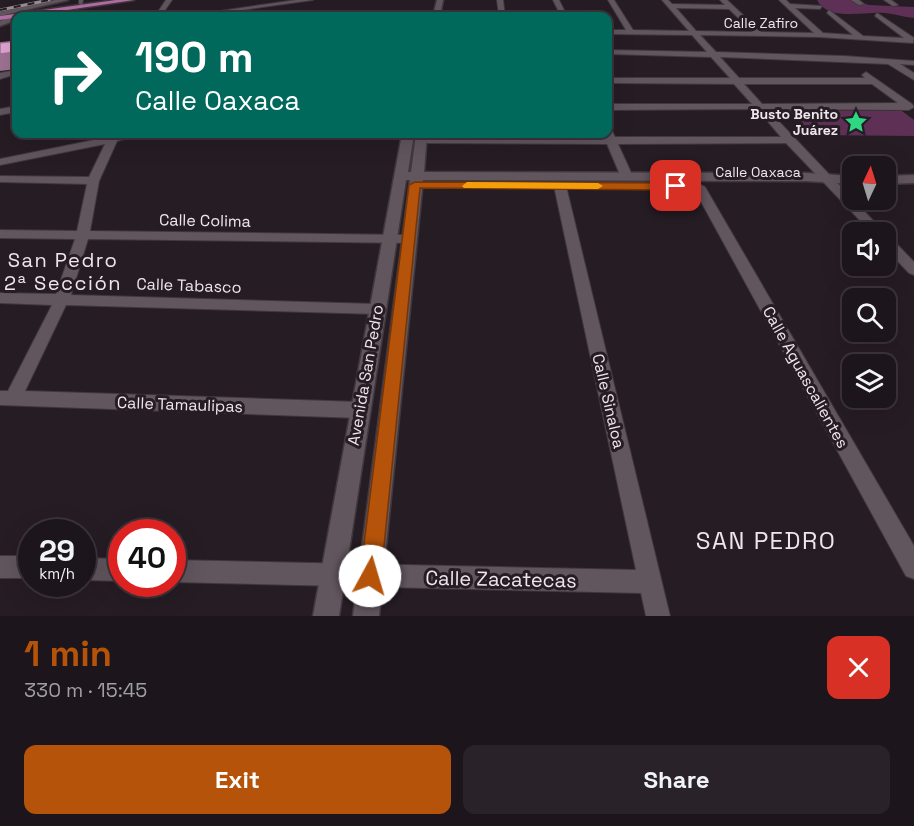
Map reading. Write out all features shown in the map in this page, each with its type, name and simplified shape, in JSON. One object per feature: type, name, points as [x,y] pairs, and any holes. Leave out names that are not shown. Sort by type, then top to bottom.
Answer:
[{"type":"main road","points":[[22,12],[81,1],[108,0]]},
{"type":"main road","points":[[45,12],[131,0]]},
{"type":"street","points":[[16,12],[65,0]]},
{"type":"street","points":[[219,12],[310,0]]},
{"type":"street","points":[[611,0],[632,33]]},
{"type":"street","points":[[723,0],[759,34]]},
{"type":"street","points":[[887,0],[896,5]]},
{"type":"street","points":[[13,2],[31,1]]},
{"type":"street","points":[[668,3],[731,7]]},
{"type":"street","points":[[668,3],[789,140],[869,222]]},
{"type":"street","points":[[785,3],[818,4]]},
{"type":"street","points":[[785,3],[829,43]]},
{"type":"street","points":[[829,12],[863,39]]},
{"type":"street","points":[[877,15],[913,41]]},
{"type":"street","name":"Calle Zafiro","points":[[612,32],[821,35],[913,41]]},
{"type":"street","points":[[836,51],[911,109]]},
{"type":"street","points":[[612,52],[844,58],[914,63]]},
{"type":"street","points":[[891,62],[914,77]]},
{"type":"street","points":[[612,81],[874,81]]},
{"type":"street","points":[[612,107],[911,109]]},
{"type":"street","points":[[612,137],[789,140]]},
{"type":"street","points":[[0,162],[105,138]]},
{"type":"street","points":[[6,399],[62,300],[83,235],[93,182],[113,138]]},
{"type":"street","name":"Avenida San Pedro","points":[[326,616],[389,238],[407,181],[417,138]]},
{"type":"street","points":[[609,138],[627,177]]},
{"type":"street","name":"Calle Oaxaca","points":[[407,181],[627,177],[699,187],[814,187],[829,180]]},
{"type":"street","name":"Calle Oaxaca","points":[[407,181],[560,186],[806,177],[842,180]]},
{"type":"street","points":[[0,179],[93,182]]},
{"type":"street","points":[[896,180],[914,179]]},
{"type":"street","name":"Avenida San Pedro","points":[[366,616],[409,239],[407,181]]},
{"type":"street","name":"Calle Sinaloa","points":[[560,186],[658,616]]},
{"type":"street","name":"Calle Aguascalientes","points":[[699,187],[914,568]]},
{"type":"street","name":"Calle Colima","points":[[0,234],[409,239]]},
{"type":"street","points":[[896,251],[914,270]]},
{"type":"street","name":"Calle Tabasco","points":[[0,298],[376,309]]},
{"type":"street","name":"Calle Tamaulipas","points":[[6,399],[359,410]]},
{"type":"street","points":[[0,567],[18,567]]},
{"type":"street","name":"Calle Zacatecas","points":[[186,571],[650,582]]},
{"type":"shaded area","points":[[817,0],[854,0],[869,5],[914,7],[914,18],[885,13],[838,13],[822,7]]},
{"type":"shaded area","points":[[788,110],[902,111],[914,120],[914,136],[813,135]]},
{"type":"building","points":[[12,42],[12,52],[0,54],[0,43]]},
{"type":"railway","points":[[0,10],[49,0]]},
{"type":"slow traffic","points":[[467,186],[598,186]]},
{"type":"place","name":"Busto Benito Juárez","points":[[856,122]]},
{"type":"district","name":"San Pedro 2ª Sección","points":[[63,272]]},
{"type":"district","name":"SAN PEDRO","points":[[766,541]]},
{"type":"route","points":[[370,576],[415,185],[676,186]]}]
